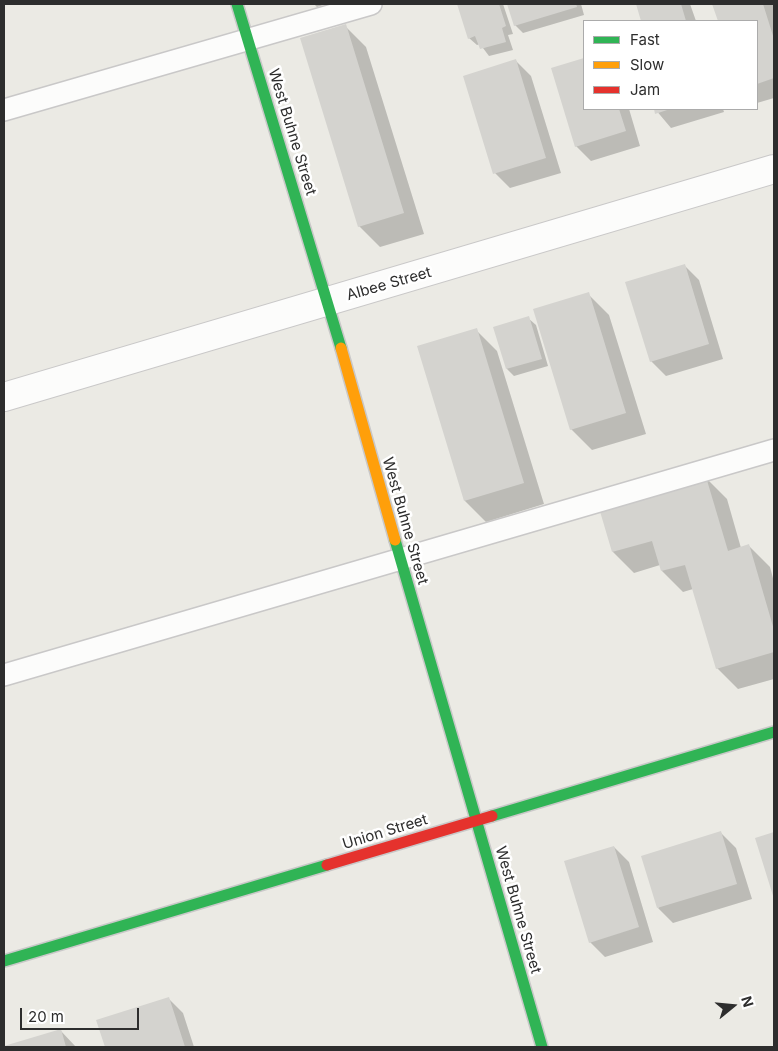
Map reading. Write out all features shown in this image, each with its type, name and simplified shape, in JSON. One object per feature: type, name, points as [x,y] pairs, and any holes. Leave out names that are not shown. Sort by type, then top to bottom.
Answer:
[{"type":"street","name":"West Buhne Street","points":[[238,4],[328,301],[400,560],[542,1047]]},
{"type":"street","name":"Albee Street","points":[[4,398],[774,170]]},
{"type":"street","name":"Union Street","points":[[4,961],[774,732]]},
{"type":"lane","points":[[4,110],[371,4]]},
{"type":"lane","points":[[4,675],[774,450]]},
{"type":"building","points":[[457,4],[499,4],[506,26],[502,28],[506,42],[480,49],[475,36],[468,39]]},
{"type":"building","points":[[507,4],[576,4],[577,7],[514,26]]},
{"type":"building","points":[[636,4],[681,4],[686,20],[641,20]]},
{"type":"building","points":[[712,4],[763,4],[774,39],[774,78],[758,84],[758,20],[718,20]]},
{"type":"building","points":[[346,24],[404,213],[358,227],[300,38]]},
{"type":"building","points":[[583,58],[583,110],[619,110],[626,131],[575,147],[551,68]]},
{"type":"building","points":[[516,59],[546,158],[493,174],[463,76]]},
{"type":"building","points":[[654,110],[667,110],[655,114]]},
{"type":"building","points":[[685,264],[709,344],[650,362],[625,282]]},
{"type":"building","points":[[589,292],[626,413],[570,430],[533,309]]},
{"type":"building","points":[[529,316],[542,359],[506,369],[493,327]]},
{"type":"building","points":[[477,328],[524,483],[464,501],[417,346]]},
{"type":"building","points":[[706,477],[728,551],[749,544],[774,630],[774,652],[716,669],[685,565],[661,571],[652,541],[612,552],[599,508]]},
{"type":"building","points":[[721,831],[737,884],[657,908],[641,856]]},
{"type":"building","points":[[774,832],[774,899],[755,838]]},
{"type":"building","points":[[614,846],[639,927],[589,943],[564,861]]},
{"type":"building","points":[[169,997],[185,1047],[105,1047],[96,1020]]},
{"type":"building","points":[[61,1029],[66,1047],[4,1047],[4,1046]]},
{"type":"traffic: fast","points":[[237,4],[341,348]]},
{"type":"traffic: fast","points":[[395,540],[542,1047]]},
{"type":"traffic: fast","points":[[492,816],[774,732]]},
{"type":"traffic: fast","points":[[4,961],[327,865]]},
{"type":"traffic: slow","points":[[341,348],[395,540]]},
{"type":"traffic: jam","points":[[327,865],[492,816]]}]
